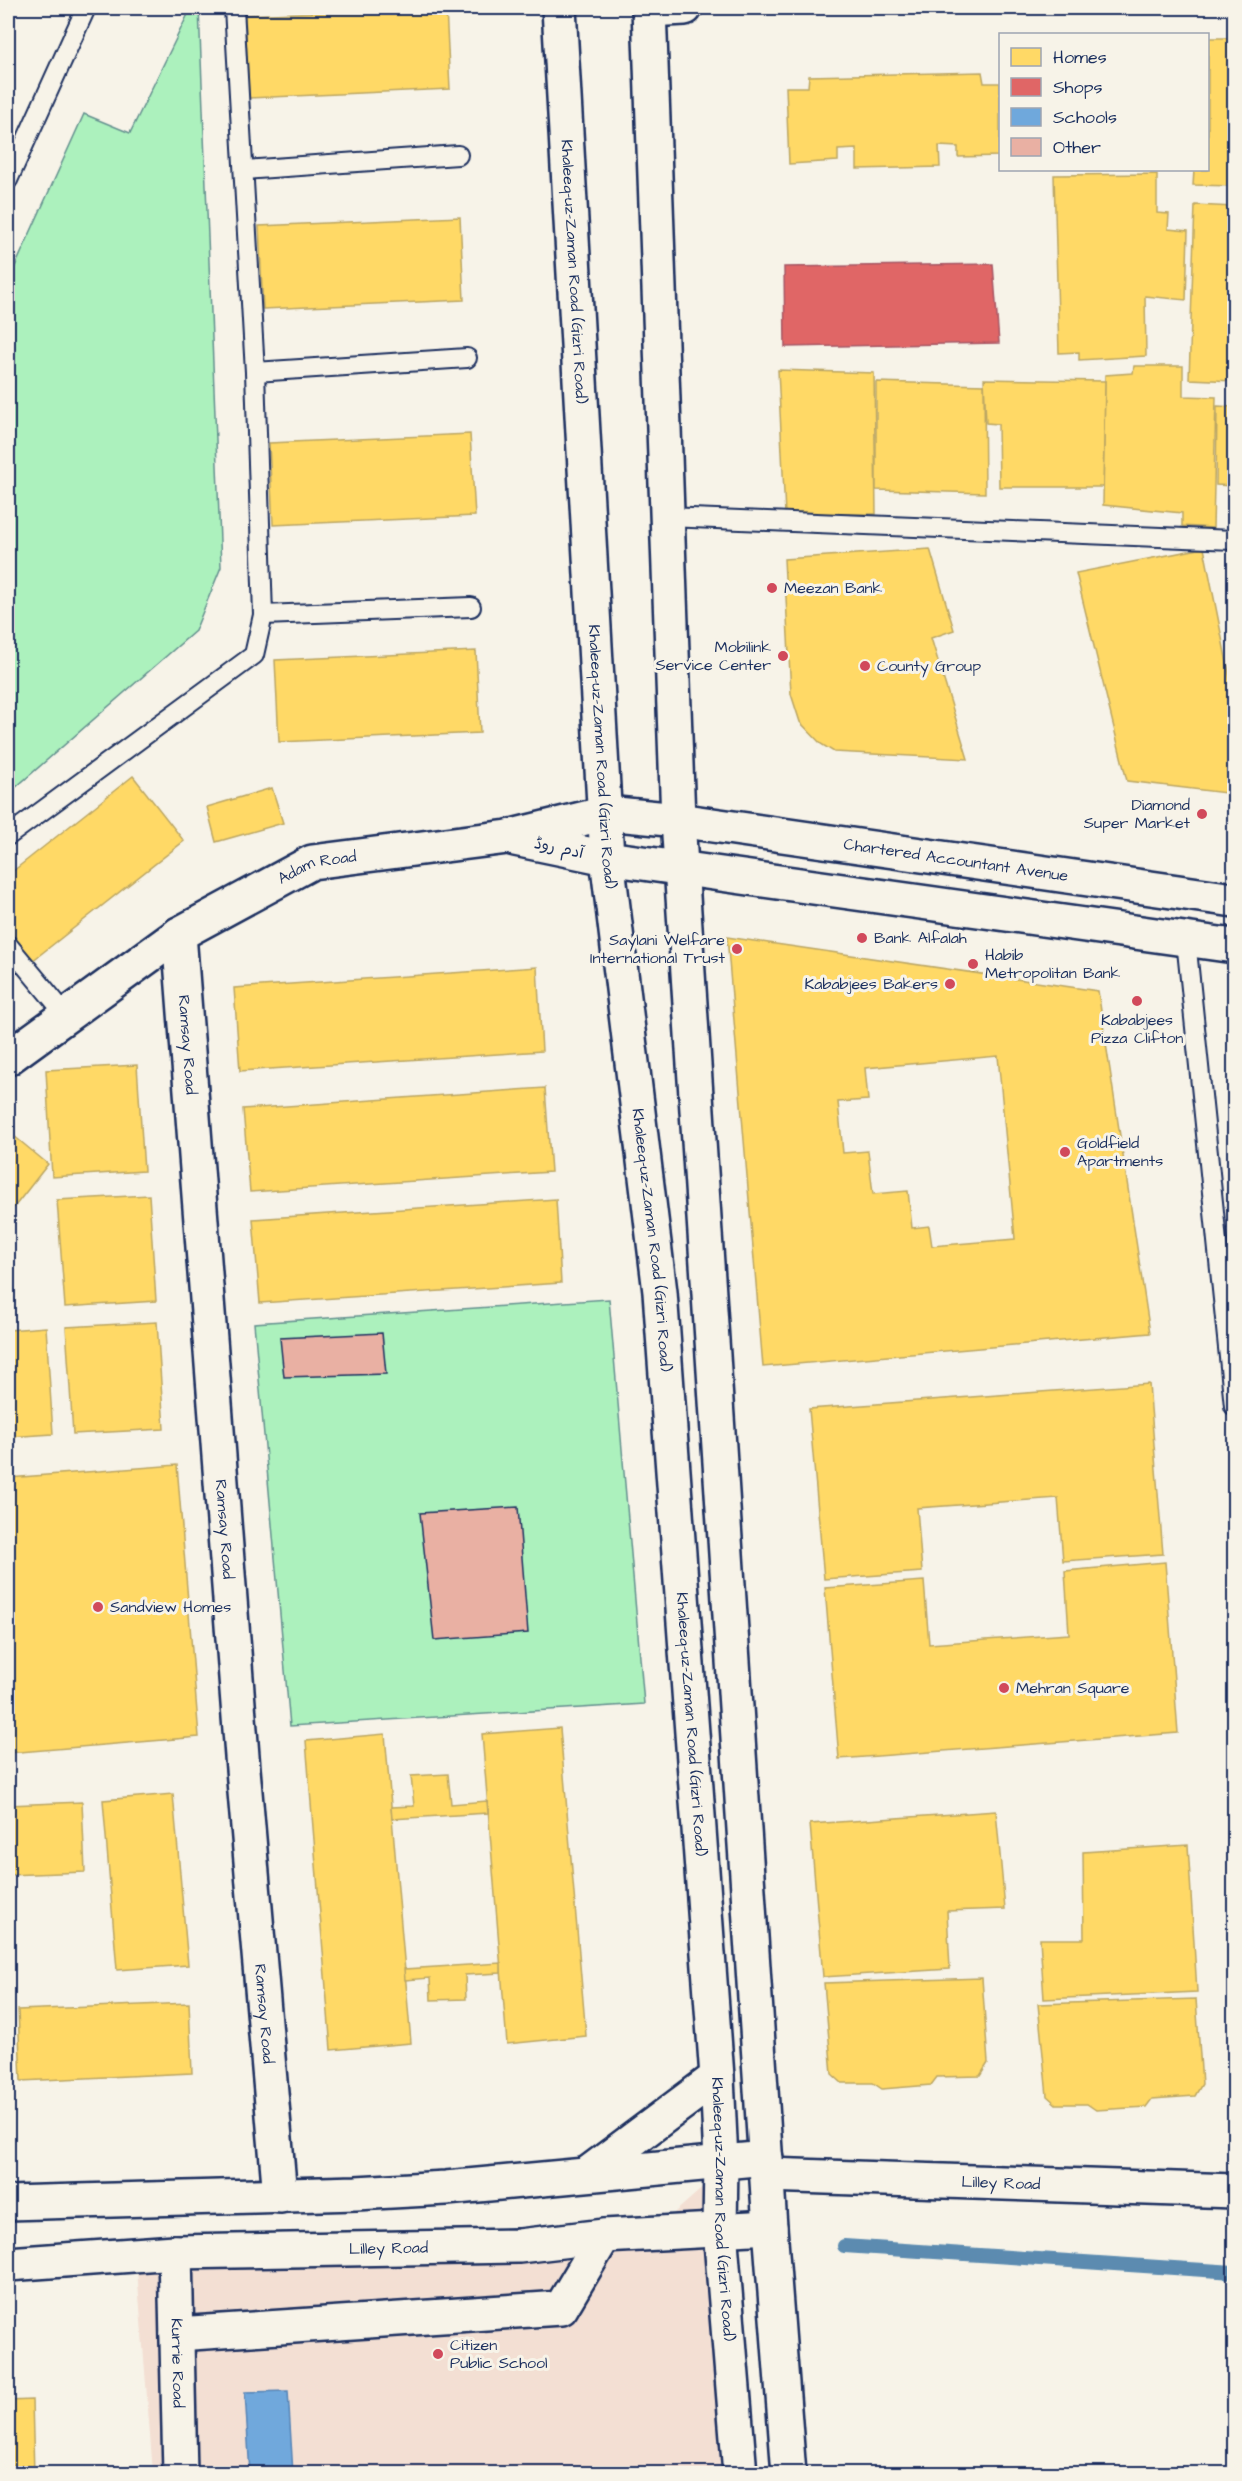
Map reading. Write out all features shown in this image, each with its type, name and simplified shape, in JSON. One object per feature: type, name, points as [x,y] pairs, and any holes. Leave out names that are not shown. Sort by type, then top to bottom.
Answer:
[{"type":"main road","name":"Khaleeq-uz-Zaman Road (Gizri Road)","points":[[559,8],[607,858],[660,1292],[717,2077],[721,2161],[720,2229],[740,2474]]},
{"type":"main road","points":[[685,8],[649,9],[678,820],[770,2227],[789,2474]]},
{"type":"main road","name":"Adam Road","points":[[8,1058],[179,934],[312,862],[508,837],[606,813],[678,820]]},
{"type":"main road","name":"Chartered Accountant Avenue","points":[[678,820],[1234,900]]},
{"type":"main road","name":"آدم روڈ","points":[[508,837],[607,858],[1186,940]]},
{"type":"main road","name":"Ramsay Road","points":[[179,934],[241,1739],[280,2196]]},
{"type":"main road","points":[[1186,940],[1234,946]]},
{"type":"main road","points":[[585,2175],[717,2077]]},
{"type":"main road","name":"Lilley Road","points":[[280,2196],[446,2188],[721,2161],[766,2166],[1234,2191]]},
{"type":"main road","points":[[8,2204],[280,2196]]},
{"type":"main road","name":"Lilley Road","points":[[8,2264],[175,2252],[519,2246],[604,2236],[770,2227]]},
{"type":"main road","points":[[177,2334],[561,2308],[604,2236]]},
{"type":"main road","name":"Kurrie Road","points":[[175,2252],[180,2474]]},
{"type":"lane","points":[[8,836],[254,655],[263,615],[255,372],[234,8]]},
{"type":"lane","points":[[8,180],[81,9]]},
{"type":"lane","points":[[244,171],[458,155]]},
{"type":"lane","points":[[255,372],[467,358]]},
{"type":"lane","points":[[667,517],[1234,540]]},
{"type":"lane","points":[[263,615],[471,607]]},
{"type":"lane","points":[[1186,940],[1234,1406]]},
{"type":"lane","points":[[8,945],[66,1015]]},
{"type":"shaded area","name":"Citizen Public School","points":[[707,2184],[740,2473],[153,2473],[137,2270],[666,2220]]},
{"type":"green space","points":[[191,8],[199,8],[221,567],[195,631],[8,794],[8,282],[84,114],[130,133]]},
{"type":"green space","points":[[609,1299],[644,1704],[290,1726],[254,1323]]},
{"type":"building: Homes","points":[[446,8],[450,89],[249,98],[245,15]]},
{"type":"building: Homes","points":[[1209,38],[1234,38],[1234,186],[1193,185],[1194,171],[1209,171]]},
{"type":"building: Homes","points":[[982,72],[984,83],[999,83],[999,156],[958,157],[958,147],[939,146],[940,167],[857,169],[857,149],[838,150],[838,161],[789,164],[786,87],[808,87],[809,76]]},
{"type":"building: Homes","points":[[1157,174],[1157,213],[1169,214],[1168,229],[1188,231],[1186,300],[1145,296],[1146,356],[1079,360],[1079,352],[1059,353],[1054,175]]},
{"type":"building: Homes","points":[[1195,205],[1234,207],[1234,381],[1189,379]]},
{"type":"building: Homes","points":[[460,217],[464,300],[263,309],[259,226]]},
{"type":"building: Homes","points":[[1134,366],[1183,366],[1183,396],[1216,397],[1213,528],[1182,526],[1182,513],[1103,505],[1105,375],[1133,373]]},
{"type":"building: Homes","points":[[778,370],[874,373],[876,514],[785,514]]},
{"type":"building: Homes","points":[[984,379],[1105,381],[1103,487],[999,487],[998,424],[986,423]]},
{"type":"building: Homes","points":[[876,382],[984,385],[985,493],[876,490]]},
{"type":"building: Homes","points":[[1217,406],[1234,407],[1234,486],[1216,485]]},
{"type":"building: Homes","points":[[470,434],[475,516],[273,525],[269,443]]},
{"type":"building: Homes","points":[[1204,548],[1234,698],[1234,794],[1127,781],[1076,573]]},
{"type":"building: Homes","name":"County Group","points":[[930,549],[954,630],[931,638],[968,759],[834,752],[821,744],[800,722],[791,694],[784,559]]},
{"type":"building: Homes","points":[[476,651],[480,733],[279,742],[275,660]]},
{"type":"building: Homes","points":[[133,776],[184,841],[27,965],[8,940],[8,875]]},
{"type":"building: Homes","points":[[272,788],[283,823],[216,842],[207,807]]},
{"type":"building: Homes","name":"Goldfield Apartments","points":[[727,937],[1098,991],[1150,1333],[763,1367]],"holes":[[[998,1056],[1015,1239],[932,1246],[929,1226],[912,1228],[908,1191],[873,1194],[868,1151],[843,1153],[838,1102],[868,1100],[865,1068]]]},
{"type":"building: Homes","points":[[8,950],[21,968],[8,979]]},
{"type":"building: Homes","points":[[537,967],[542,1051],[240,1071],[234,988]]},
{"type":"building: Homes","points":[[137,1065],[144,1171],[52,1177],[46,1070]]},
{"type":"building: Homes","points":[[545,1088],[551,1172],[250,1192],[243,1109]]},
{"type":"building: Homes","points":[[8,1131],[48,1164],[8,1215]]},
{"type":"building: Homes","points":[[149,1195],[156,1301],[65,1307],[57,1200]]},
{"type":"building: Homes","points":[[556,1199],[561,1283],[260,1303],[253,1219]]},
{"type":"building: Homes","points":[[157,1322],[164,1429],[73,1434],[66,1327]]},
{"type":"building: Homes","points":[[46,1327],[53,1434],[8,1437],[8,1330]]},
{"type":"building: Homes","points":[[1149,1384],[1163,1554],[1063,1561],[1058,1498],[917,1508],[922,1572],[824,1579],[809,1409]]},
{"type":"building: Homes","name":"Sandview Homes","points":[[177,1465],[199,1737],[8,1753],[8,1478]]},
{"type":"building: Homes","name":"Mehran Square","points":[[1165,1562],[1178,1733],[839,1759],[825,1588],[924,1581],[929,1644],[1069,1634],[1065,1571]]},
{"type":"building: Homes","points":[[560,1728],[586,2036],[507,2044],[482,1734]]},
{"type":"building: Homes","points":[[385,1734],[411,2043],[331,2050],[306,1741]]},
{"type":"building: Homes","points":[[448,1774],[451,1804],[487,1801],[488,1813],[392,1819],[391,1807],[414,1806],[411,1776]]},
{"type":"building: Homes","points":[[173,1794],[188,1965],[117,1970],[103,1800]]},
{"type":"building: Homes","points":[[82,1802],[85,1872],[8,1875],[8,1805]]},
{"type":"building: Homes","points":[[996,1811],[1005,1909],[947,1911],[950,1969],[823,1977],[810,1824]]},
{"type":"building: Homes","points":[[1188,1845],[1197,1992],[1044,1999],[1040,1939],[1084,1939],[1083,1852]]},
{"type":"building: Homes","points":[[501,1963],[501,1973],[465,1975],[466,1999],[431,2000],[430,1978],[405,1980],[404,1969]]},
{"type":"building: Homes","points":[[982,1978],[988,2063],[980,2076],[937,2077],[931,2085],[882,2089],[873,2083],[842,2083],[832,2074],[824,1983]]},
{"type":"building: Homes","points":[[1196,1999],[1202,2084],[1195,2096],[1152,2099],[1146,2107],[1096,2110],[1087,2104],[1056,2104],[1047,2096],[1038,2004]]},
{"type":"building: Homes","points":[[189,2003],[192,2073],[21,2081],[18,2010]]},
{"type":"building: Homes","points":[[32,2400],[34,2474],[8,2474],[8,2401]]},
{"type":"building: Shops","points":[[993,264],[999,343],[785,347],[784,267]]},
{"type":"building: Schools","points":[[288,2391],[293,2474],[250,2474],[245,2392]]},
{"type":"building: Other","points":[[382,1333],[386,1374],[284,1377],[280,1338]]},
{"type":"building: Other","points":[[518,1507],[528,1633],[434,1640],[420,1513]]},
{"type":"waterway","points":[[844,2246],[1234,2272]]},
{"type":"place","name":"Meezan Bank","points":[[772,588]]},
{"type":"place","name":"Mobilink Service Center","points":[[783,656]]},
{"type":"place","name":"County Group","points":[[865,666]]},
{"type":"place","name":"Diamond Super Market","points":[[1202,814]]},
{"type":"place","name":"Bank Alfalah","points":[[862,938]]},
{"type":"place","name":"Saylani Welfare International Trust","points":[[737,949]]},
{"type":"place","name":"Habib Metropolitan Bank","points":[[973,964]]},
{"type":"place","name":"Kababjees Bakers","points":[[950,984]]},
{"type":"place","name":"Kababjees Pizza Clifton","points":[[1137,1001]]},
{"type":"place","name":"Goldfield Apartments","points":[[1065,1152]]},
{"type":"place","name":"Sandview Homes","points":[[98,1607]]},
{"type":"place","name":"Mehran Square","points":[[1004,1688]]},
{"type":"place","name":"Citizen Public School","points":[[438,2354]]}]
